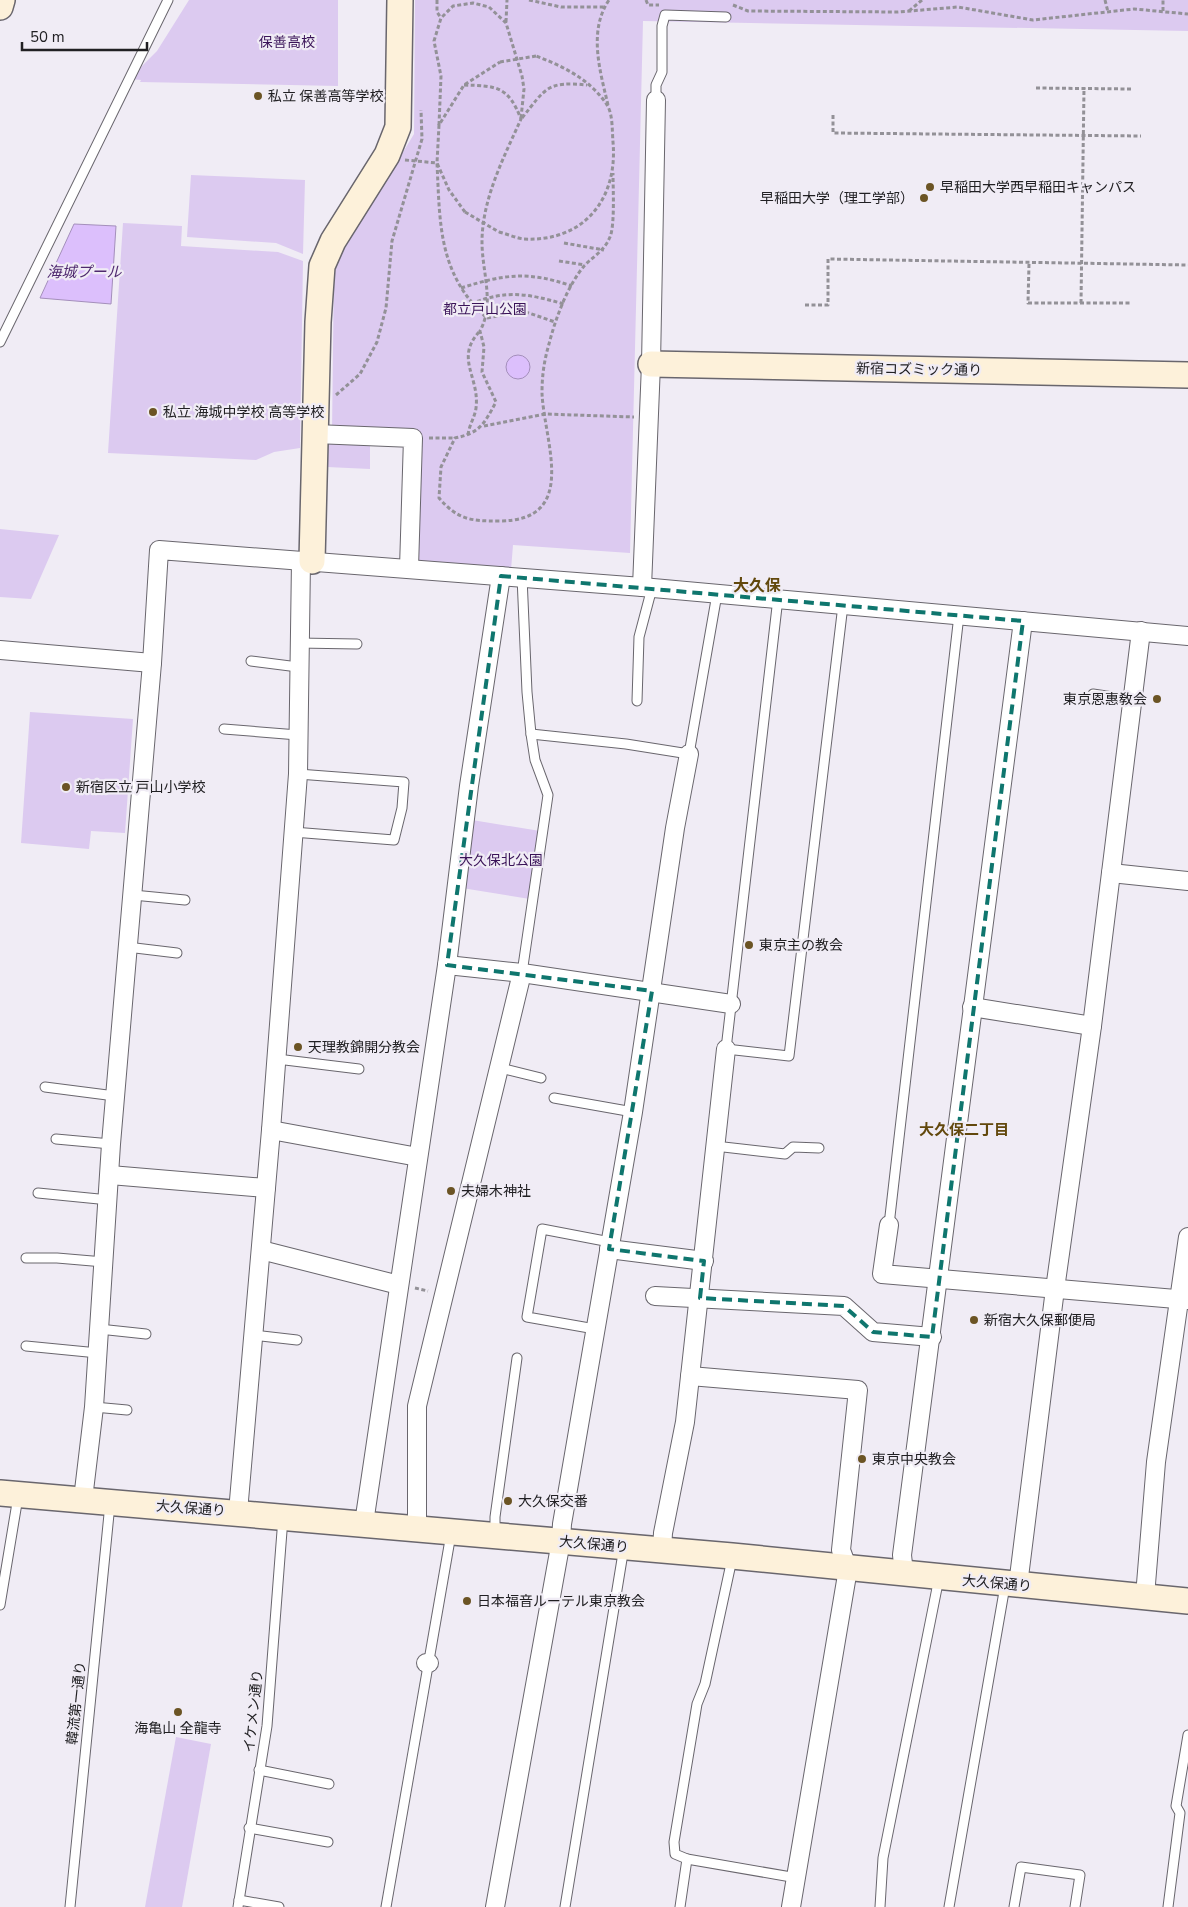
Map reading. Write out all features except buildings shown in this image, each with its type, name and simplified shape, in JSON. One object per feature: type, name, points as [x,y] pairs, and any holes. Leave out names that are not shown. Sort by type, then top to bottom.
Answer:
[{"type":"main road","points":[[0,7],[2,0]]},
{"type":"main road","points":[[306,561],[315,434],[318,314],[322,266],[332,241],[387,156],[398,127],[400,0]]},
{"type":"main road","name":"新宿コズミック通り","points":[[650,364],[1188,376]]},
{"type":"main road","name":"大久保通り","points":[[9,1494],[495,1534],[1188,1601]]},
{"type":"street","points":[[647,587],[648,418],[656,100]]},
{"type":"street","points":[[315,434],[413,438],[409,568]]},
{"type":"street","points":[[83,1499],[94,1407],[110,1175],[110,1144],[133,895],[152,663],[159,550],[647,587],[1188,636]]},
{"type":"street","points":[[238,1512],[277,1059],[298,774],[298,643],[306,561]]},
{"type":"street","points":[[364,1523],[447,965],[469,786],[501,576]]},
{"type":"street","points":[[904,1573],[902,1555],[960,1124],[972,1007],[1023,621]]},
{"type":"street","points":[[1011,1584],[1092,1026],[1141,631]]},
{"type":"street","points":[[0,650],[152,663]]},
{"type":"street","points":[[495,1907],[562,1541],[562,1524],[633,1112],[675,828],[689,754]]},
{"type":"street","points":[[1111,873],[1188,881]]},
{"type":"street","points":[[447,965],[522,973],[731,1004]]},
{"type":"street","points":[[417,1528],[417,1406],[522,973]]},
{"type":"street","points":[[972,1007],[1092,1026]]},
{"type":"street","points":[[662,1550],[663,1533],[685,1422],[726,1049]]},
{"type":"street","points":[[271,1130],[418,1156]]},
{"type":"street","points":[[110,1175],[266,1188]]},
{"type":"street","points":[[889,1225],[882,1274],[1183,1299]]},
{"type":"street","points":[[1145,1596],[1156,1462],[1183,1299],[1188,1237]]},
{"type":"street","points":[[609,1245],[704,1261]]},
{"type":"street","points":[[260,1250],[400,1285]]},
{"type":"street","points":[[655,1296],[844,1306],[873,1332],[932,1337]]},
{"type":"street","points":[[690,1376],[858,1390],[841,1550],[848,1568],[797,1878],[797,1906]]},
{"type":"lane","points":[[0,342],[168,0]]},
{"type":"lane","points":[[656,100],[656,85],[662,72],[662,26],[664,15],[726,17]]},
{"type":"lane","points":[[522,577],[527,692],[535,760],[548,794],[522,973]]},
{"type":"lane","points":[[637,700],[639,637],[647,587]]},
{"type":"lane","points":[[532,734],[626,744],[689,754],[717,594]]},
{"type":"lane","points":[[778,598],[726,1049],[789,1056],[843,605]]},
{"type":"lane","points":[[889,1225],[959,615]]},
{"type":"lane","points":[[298,643],[357,644]]},
{"type":"lane","points":[[251,661],[298,666]]},
{"type":"lane","points":[[1093,694],[1133,700]]},
{"type":"lane","points":[[224,729],[298,735]]},
{"type":"lane","points":[[293,832],[394,840],[402,808],[404,782],[298,774]]},
{"type":"lane","points":[[133,895],[184,900]]},
{"type":"lane","points":[[127,948],[177,953]]},
{"type":"lane","points":[[277,1059],[359,1069]]},
{"type":"lane","points":[[500,1068],[541,1078]]},
{"type":"lane","points":[[45,1087],[115,1096]]},
{"type":"lane","points":[[554,1098],[633,1112]]},
{"type":"lane","points":[[56,1138],[110,1144]]},
{"type":"lane","points":[[716,1146],[785,1154],[793,1147],[819,1148]]},
{"type":"lane","points":[[38,1193],[108,1200]]},
{"type":"lane","points":[[596,1329],[527,1317],[542,1229],[609,1245]]},
{"type":"lane","points":[[26,1258],[104,1262]]},
{"type":"lane","points":[[99,1329],[146,1334]]},
{"type":"lane","points":[[253,1335],[297,1340]]},
{"type":"lane","points":[[26,1346],[98,1353]]},
{"type":"lane","points":[[495,1534],[495,1517],[517,1358]]},
{"type":"lane","points":[[94,1407],[127,1410]]},
{"type":"lane","points":[[0,1605],[9,1494]]},
{"type":"lane","name":"韓流第一通り","points":[[70,1907],[110,1502]]},
{"type":"lane","name":"イケメン通り","points":[[239,1903],[267,1726],[283,1516]]},
{"type":"lane","points":[[386,1907],[451,1531]]},
{"type":"lane","points":[[565,1907],[624,1546]]},
{"type":"lane","points":[[732,1556],[705,1684],[697,1704],[674,1842],[675,1854],[687,1859],[797,1878]]},
{"type":"lane","points":[[880,1907],[883,1858],[939,1577]]},
{"type":"lane","points":[[949,1907],[1011,1584]]},
{"type":"lane","points":[[1168,1907],[1180,1813],[1176,1806],[1188,1735]]},
{"type":"lane","points":[[259,1770],[329,1784]]},
{"type":"lane","points":[[250,1828],[328,1842]]},
{"type":"lane","points":[[680,1907],[687,1859]]},
{"type":"lane","points":[[1014,1907],[1021,1867],[1080,1875],[1075,1907]]},
{"type":"lane","points":[[239,1903],[278,1907]]},
{"type":"path","points":[[437,0],[437,12],[440,18]]},
{"type":"path","points":[[506,0],[506,23],[523,82],[521,119]]},
{"type":"path","points":[[529,0],[560,7],[604,7]]},
{"type":"path","points":[[454,438],[441,467],[438,498],[450,510],[466,519],[523,520],[535,514],[549,496],[552,454],[542,394],[543,364],[555,322],[572,286],[585,265],[604,250],[611,235],[614,148],[608,106],[598,60],[598,25],[604,7],[609,0]]},
{"type":"path","points":[[646,0],[648,5],[663,5]]},
{"type":"path","points":[[910,11],[922,0]]},
{"type":"path","points":[[1105,0],[1108,12]]},
{"type":"path","points":[[1162,11],[1163,0]]},
{"type":"path","points":[[487,318],[471,304],[461,288],[448,263],[440,230],[437,164],[441,76],[434,41],[440,18],[453,6],[474,3],[489,7],[506,23]]},
{"type":"path","points":[[732,5],[748,11],[910,11],[958,7],[1033,20],[1134,10],[1188,14]]},
{"type":"path","points":[[439,124],[464,85],[500,62],[536,56],[563,66],[588,85],[608,106]]},
{"type":"path","points":[[468,435],[476,409],[475,386],[466,356],[472,340],[480,331],[487,318],[488,296],[482,241],[487,209],[497,170],[521,119],[550,86],[564,82],[588,85]]},
{"type":"path","points":[[464,85],[491,86],[505,91],[515,103],[521,119]]},
{"type":"path","points":[[1036,88],[1132,88]]},
{"type":"path","points":[[1081,303],[1084,88]]},
{"type":"path","points":[[332,398],[360,374],[377,342],[386,308],[392,241],[422,139],[420,102]]},
{"type":"path","points":[[833,115],[833,132],[1141,136]]},
{"type":"path","points":[[416,163],[437,164]]},
{"type":"path","points":[[437,164],[449,190],[465,212],[498,232],[524,239],[553,237],[580,226],[601,206],[613,173]]},
{"type":"path","points":[[564,243],[604,250]]},
{"type":"path","points":[[559,260],[585,265]]},
{"type":"path","points":[[805,305],[828,304],[828,260],[1188,266]]},
{"type":"path","points":[[1029,264],[1028,303],[1130,303]]},
{"type":"path","points":[[461,288],[486,280],[526,275],[572,286]]},
{"type":"path","points":[[471,304],[488,296],[528,294],[564,304]]},
{"type":"path","points":[[487,318],[523,312],[555,322]]},
{"type":"path","points":[[480,331],[484,346],[482,372],[496,402],[483,426]]},
{"type":"path","points":[[413,438],[454,438],[468,435],[483,426],[545,414],[648,418]]},
{"type":"path","points":[[400,1285],[444,1294]]},
{"type":"highlighted area","points":[[501,576],[1023,621],[932,1337],[873,1332],[844,1306],[700,1298],[704,1261],[609,1249],[652,991],[447,965]]},
{"type":"green space","name":"保善高校","points":[[189,0],[338,0],[338,86],[140,82],[141,80],[129,79],[157,51]]},
{"type":"green space","name":"都立戸山公園","points":[[415,0],[1188,0],[1188,31],[643,21],[630,553],[513,545],[511,570],[414,565],[409,440],[332,432],[334,266],[414,134]]},
{"type":"green space","points":[[191,175],[305,180],[303,254],[276,243],[187,237]]},
{"type":"green space","points":[[123,223],[182,226],[181,246],[278,252],[303,261],[300,448],[274,452],[256,460],[108,453]]},
{"type":"green space","points":[[327,440],[370,441],[370,469],[327,467]]},
{"type":"green space","points":[[0,529],[59,535],[31,599],[0,597]]},
{"type":"green space","points":[[30,712],[133,719],[125,833],[91,831],[89,849],[21,843]]},
{"type":"green space","name":"大久保北公園","points":[[472,820],[540,831],[530,899],[462,888]]},
{"type":"green space","points":[[176,1737],[211,1744],[182,1907],[145,1907]]},
{"type":"water","name":"海城プール","points":[[74,224],[116,226],[111,304],[40,298]]},
{"type":"water","points":[[518,355],[527,358],[530,367],[527,376],[518,379],[509,376],[506,367],[509,358]]},
{"type":"place","name":"私立 保善高等学校","points":[[258,96]]},
{"type":"place","name":"早稲田大学西早稲田キャンパス","points":[[930,187]]},
{"type":"place","name":"早稲田大学（理工学部）","points":[[924,198]]},
{"type":"place","name":"私立 海城中学校 高等学校","points":[[153,412]]},
{"type":"place","name":"東京恩惠敎会","points":[[1157,699]]},
{"type":"place","name":"新宿区立 戸山小学校","points":[[66,787]]},
{"type":"place","name":"東京主の教会","points":[[749,945]]},
{"type":"place","name":"天理教錦開分教会","points":[[298,1047]]},
{"type":"place","name":"夫婦木神社","points":[[451,1191]]},
{"type":"place","name":"新宿大久保郵便局","points":[[974,1320]]},
{"type":"place","name":"東京中央教会","points":[[862,1459]]},
{"type":"place","name":"大久保交番","points":[[508,1501]]},
{"type":"place","name":"日本福音ルーテル東京教会","points":[[467,1601]]},
{"type":"place","name":"海亀山 全龍寺","points":[[178,1712]]},
{"type":"district","name":"大久保","points":[[757,585]]},
{"type":"district","name":"大久保二丁目","points":[[964,1130]]}]
